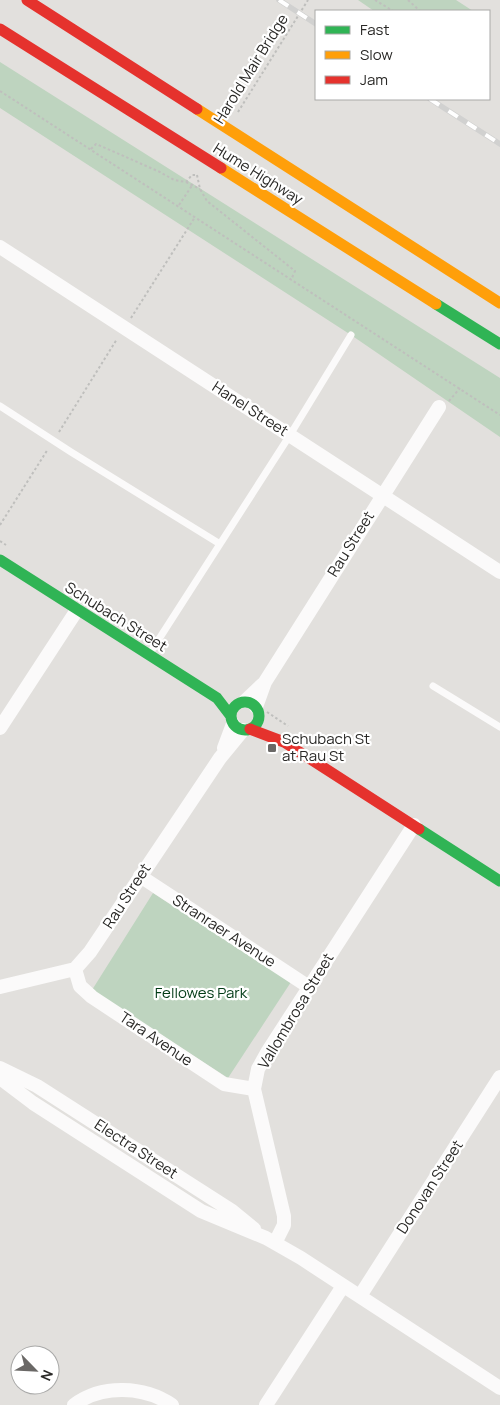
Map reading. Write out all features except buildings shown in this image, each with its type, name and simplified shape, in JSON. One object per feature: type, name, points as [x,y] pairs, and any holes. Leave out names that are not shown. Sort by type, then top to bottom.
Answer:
[{"type":"main road","name":"Hume Highway","points":[[27,0],[500,303]]},
{"type":"main road","name":"Hume Highway","points":[[0,29],[500,344]]},
{"type":"main road","name":"Schubach Street","points":[[0,560],[217,698],[249,707]]},
{"type":"main road","name":"Schubach Street","points":[[217,698],[239,725]]},
{"type":"main road","points":[[239,725],[258,722],[249,707]]},
{"type":"main road","points":[[284,742],[249,707],[232,708],[239,725],[284,742],[500,881]]},
{"type":"street","name":"Hanel Street","points":[[0,247],[500,572]]},
{"type":"street","name":"Rau Street","points":[[249,707],[439,407]]},
{"type":"street","points":[[0,728],[77,610]]},
{"type":"street","name":"Rau Street","points":[[75,969],[90,952],[220,758],[239,725]]},
{"type":"street","name":"Vallombrosa Street","points":[[270,1241],[284,1225],[284,1216],[254,1089],[258,1069],[308,987],[414,825]]},
{"type":"street","name":"Stranraer Avenue","points":[[140,876],[308,987]]},
{"type":"street","points":[[0,987],[75,969]]},
{"type":"street","name":"Tara Avenue","points":[[75,969],[80,986],[92,997],[224,1084],[254,1089]]},
{"type":"street","name":"Electra Street","points":[[0,1068],[37,1086],[232,1211],[270,1241],[360,1296],[500,1388]]},
{"type":"street","name":"Donovan Street","points":[[360,1296],[500,1077]]},
{"type":"street","name":"Electra Street","points":[[0,1078],[33,1103],[202,1211],[270,1241]]},
{"type":"street","points":[[266,1405],[344,1286]]},
{"type":"street","points":[[74,1405],[93,1395],[124,1390],[141,1391],[172,1405]]},
{"type":"lane","points":[[148,655],[290,435],[351,335]]},
{"type":"lane","points":[[0,406],[220,544]]},
{"type":"lane","points":[[433,686],[500,727]]},
{"type":"path","name":"Harold Mair Bridge","points":[[237,112],[308,0]]},
{"type":"path","points":[[375,0],[391,10]]},
{"type":"path","points":[[408,0],[419,10]]},
{"type":"path","points":[[0,90],[500,415]]},
{"type":"path","points":[[90,150],[96,144],[174,180],[193,184],[200,189]]},
{"type":"path","points":[[186,182],[192,175],[197,175],[200,189],[207,201],[294,271],[291,280]]},
{"type":"path","points":[[178,206],[193,184]]},
{"type":"path","points":[[439,407],[454,398],[460,388]]},
{"type":"path","points":[[0,525],[54,440]]},
{"type":"green space","points":[[358,0],[456,0],[471,10],[373,10]]},
{"type":"green space","points":[[0,62],[500,378],[500,437],[351,335],[0,108]]},
{"type":"green space","name":"Fellowes Park","points":[[153,893],[291,982],[228,1078],[92,990]]},
{"type":"railway","points":[[279,0],[315,23]]},
{"type":"railway","points":[[432,100],[500,144]]},
{"type":"traffic: fast","points":[[436,304],[500,344]]},
{"type":"traffic: fast","points":[[0,560],[217,698],[230,715]]},
{"type":"traffic: fast","points":[[245,702],[255,706],[259,716],[255,726],[245,730],[235,726],[231,716],[235,706],[245,702]]},
{"type":"traffic: fast","points":[[419,829],[500,881]]},
{"type":"traffic: slow","points":[[197,109],[500,303]]},
{"type":"traffic: slow","points":[[221,168],[436,304]]},
{"type":"traffic: jam","points":[[27,0],[197,109]]},
{"type":"traffic: jam","points":[[0,29],[221,168]]},
{"type":"traffic: jam","points":[[250,729],[284,742],[419,829]]},
{"type":"place","name":"Schubach St at Rau St","points":[[272,748]]}]
